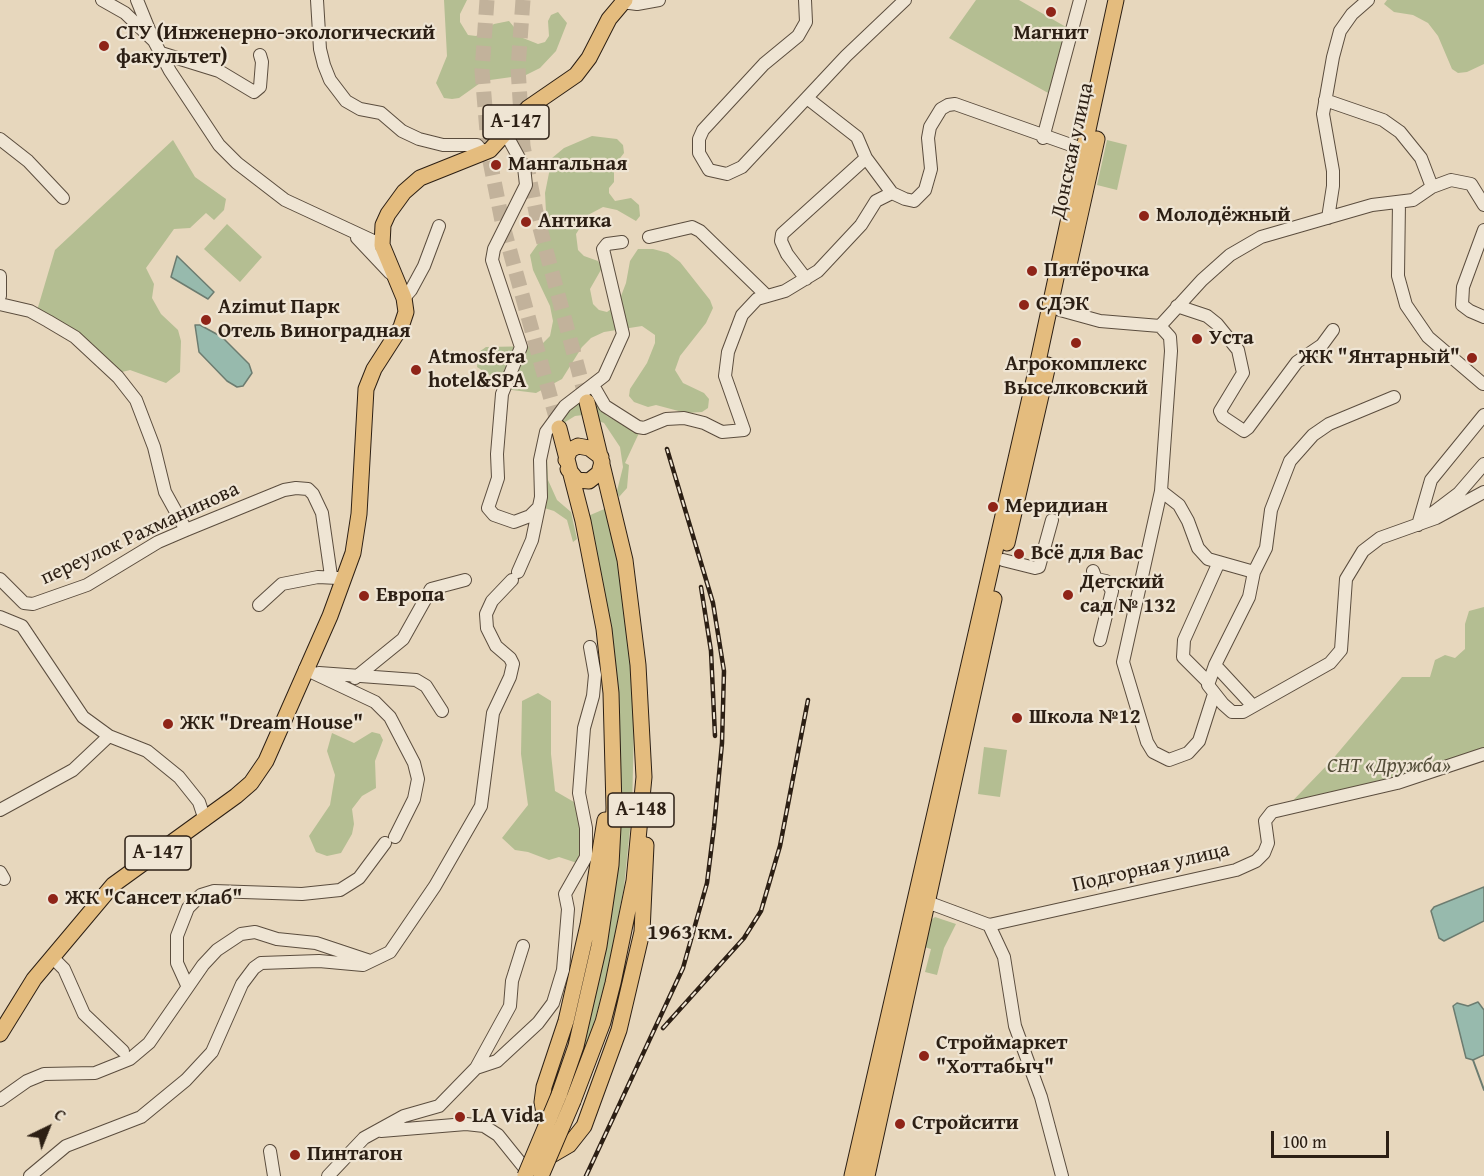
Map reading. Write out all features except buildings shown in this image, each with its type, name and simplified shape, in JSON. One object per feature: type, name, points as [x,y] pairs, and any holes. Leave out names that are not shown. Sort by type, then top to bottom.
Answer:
[{"type":"main road","name":"Донская улица","points":[[1055,309],[1084,150],[1116,0]]},
{"type":"main road","name":"Донская улица","points":[[1055,309],[1127,0]]},
{"type":"main road","name":"А-147","points":[[0,1034],[34,979],[123,876],[205,820],[251,783],[260,771],[308,670],[338,579],[353,553],[359,514],[366,389],[374,369],[405,319],[404,298],[382,245],[386,217],[404,192],[420,178],[484,153],[506,134],[528,108],[576,75],[589,58],[605,25],[623,1]]},
{"type":"main road","points":[[867,1176],[1003,560],[1055,309]]},
{"type":"main road","points":[[846,1176],[853,1169],[889,1026],[923,861],[1055,309]]},
{"type":"main road","name":"А-148","points":[[587,402],[616,512],[631,601],[638,665],[647,825],[642,932],[619,1030],[584,1126],[569,1145],[548,1154],[542,1102],[544,1087],[566,1021],[588,926],[605,822],[613,734]]},
{"type":"main road","name":"А-148","points":[[539,1176],[566,1098],[588,1003],[607,900],[614,808],[613,734],[604,629],[583,520],[559,428]]},
{"type":"main road","points":[[578,446],[589,448],[602,459],[599,473],[590,481],[577,480],[567,464],[570,450],[578,446]]},
{"type":"main road","name":"А-148","points":[[525,1176],[603,1022],[634,881],[644,777]]},
{"type":"main road","points":[[539,1176],[548,1154]]},
{"type":"street","points":[[102,0],[115,3],[154,41]]},
{"type":"street","points":[[137,0],[161,54],[222,150],[285,200],[382,245]]},
{"type":"street","points":[[317,0],[320,49],[324,65],[330,80],[346,101],[360,109],[381,113],[402,131],[418,139],[443,145],[477,145],[484,153]]},
{"type":"street","points":[[623,1],[637,4],[659,0]]},
{"type":"street","points":[[805,0],[806,22],[798,36],[764,64],[703,130],[699,139],[699,153],[703,163],[716,173],[728,174],[742,167],[905,0]]},
{"type":"street","name":"Донская улица","points":[[1043,138],[1080,0]]},
{"type":"street","points":[[1328,218],[1334,186],[1324,131],[1325,100],[1340,31],[1352,14],[1368,0]]},
{"type":"street","points":[[161,54],[219,71],[254,92],[260,87],[260,56]]},
{"type":"street","points":[[594,387],[605,406],[638,427],[644,428],[666,419],[684,418],[704,423],[722,432],[744,430],[726,385],[725,364],[742,315],[752,303],[785,291],[818,271],[857,230],[876,201],[892,193],[867,158],[857,137],[807,98]]},
{"type":"street","points":[[1325,100],[1383,120],[1400,132],[1421,158],[1432,187]]},
{"type":"street","name":"Донская улица","points":[[892,193],[914,201],[926,190],[931,169],[928,138],[930,127],[941,109],[955,104],[1043,138],[1084,150]]},
{"type":"street","points":[[506,134],[524,167],[526,185],[494,249],[492,260],[521,347],[502,394],[496,454],[498,478],[488,508],[494,515],[514,522],[530,516],[539,507]]},
{"type":"street","points":[[0,139],[28,161],[63,198]]},
{"type":"street","points":[[806,279],[787,254],[781,241],[782,234],[867,158]]},
{"type":"street","points":[[1160,326],[1202,280],[1245,244],[1372,205],[1413,200],[1432,187],[1451,180],[1471,184],[1484,205]]},
{"type":"street","points":[[1399,202],[1398,276],[1406,305],[1428,337],[1483,384]]},
{"type":"street","name":"А-147","points":[[346,230],[371,230],[386,217]]},
{"type":"street","points":[[404,298],[424,266],[439,226]]},
{"type":"street","points":[[649,237],[692,227],[700,231],[767,296]]},
{"type":"street","name":"А-147","points":[[346,230],[369,249],[396,281]]},
{"type":"street","points":[[1484,230],[1463,287],[1462,305],[1484,317]]},
{"type":"street","points":[[30,1176],[66,1146],[141,1117],[186,1080],[213,1052],[242,984],[254,968],[261,963],[319,961],[360,965],[372,962],[390,952],[405,932],[481,806],[493,713],[510,677],[513,664],[507,655],[496,646],[487,628],[486,614],[492,601],[515,576],[532,540],[539,507],[540,460],[546,432],[565,406],[594,387],[604,376],[623,334],[603,249],[608,244],[622,242]]},
{"type":"street","points":[[0,276],[0,296]]},
{"type":"street","points":[[0,304],[30,311],[75,337],[118,377],[136,400],[154,447],[165,492],[186,530]]},
{"type":"street","points":[[1177,306],[1207,316],[1239,350],[1243,373],[1221,405],[1220,411],[1223,417],[1244,430],[1248,429],[1297,362],[1322,345],[1333,330]]},
{"type":"street","points":[[1055,309],[1100,321],[1160,326],[1170,337],[1171,351],[1161,491],[1124,662],[1147,742],[1153,752],[1169,760],[1188,753],[1201,735],[1215,694],[1215,665],[1249,597],[1254,572],[1266,548],[1271,510],[1290,461],[1313,435],[1329,424],[1394,398]]},
{"type":"street","points":[[1418,525],[1431,480],[1484,415]]},
{"type":"street","points":[[1418,525],[1459,493],[1484,464]]},
{"type":"street","name":"переулок Рахманинова","points":[[0,579],[24,603],[33,604],[87,585],[150,547],[186,530],[285,490],[308,489],[317,500],[338,579]]},
{"type":"street","points":[[1161,491],[1179,506],[1198,548],[1208,559],[1254,572]]},
{"type":"street","points":[[1220,562],[1185,640],[1183,657],[1215,694],[1237,713],[1336,658],[1341,650],[1344,590],[1350,568],[1363,551],[1380,538],[1436,518],[1484,492]]},
{"type":"street","points":[[1003,560],[1039,567],[1052,520]]},
{"type":"street","points":[[1093,572],[1096,579],[1106,581],[1112,591],[1100,640]]},
{"type":"street","points":[[259,605],[282,584],[338,579]]},
{"type":"street","points":[[355,678],[404,639],[431,590],[465,580]]},
{"type":"street","points":[[24,603],[5,618],[27,632],[75,708],[109,736],[147,751],[179,777],[198,802],[205,820]]},
{"type":"street","points":[[476,1068],[497,1060],[538,1023],[553,1004],[563,970],[568,909],[565,894],[586,857],[586,828],[579,793],[584,728],[593,696],[595,675],[591,647]]},
{"type":"street","points":[[1215,665],[1253,706]]},
{"type":"street","points":[[188,985],[177,963],[177,936],[184,914],[201,895],[214,891],[315,894],[340,890],[358,878],[390,840],[414,799],[418,779],[414,763],[384,709],[375,702],[308,670]]},
{"type":"street","points":[[308,670],[355,678],[416,680],[426,686],[442,711]]},
{"type":"street","points":[[0,810],[67,774],[109,736]]},
{"type":"street","name":"Подгорная улица","points":[[989,925],[1236,870],[1256,861],[1264,853],[1268,843],[1265,821],[1272,812],[1397,783],[1484,754]]},
{"type":"street","points":[[927,903],[989,925],[1004,957],[1015,1026],[1041,1097],[1062,1176]]},
{"type":"street","points":[[0,1100],[38,1076],[95,1073],[130,1059],[149,1042],[188,985],[217,950],[233,937],[249,932],[277,939],[316,943],[372,962]]},
{"type":"street","points":[[328,1176],[373,1131],[404,1116],[439,1106],[476,1068],[510,1006],[512,981],[524,946]]},
{"type":"street","points":[[53,957],[64,969],[84,1014],[123,1051]]},
{"type":"street","points":[[373,1131],[436,1125],[484,1126],[498,1135],[531,1176]]},
{"type":"street","points":[[270,1151],[274,1176]]},
{"type":"green space","points":[[444,0],[467,0],[460,14],[460,22],[468,35],[476,36],[494,24],[509,21],[523,38],[538,44],[545,42],[549,36],[548,21],[551,15],[558,12],[567,23],[556,51],[540,68],[526,75],[483,81],[459,98],[444,98],[436,83],[447,56]]},
{"type":"green space","points":[[976,0],[1019,0],[1066,27],[1050,94],[949,38]]},
{"type":"green space","points":[[1387,0],[1484,0],[1484,64],[1467,72],[1458,73],[1452,69],[1438,36],[1428,23],[1413,15],[1394,12],[1384,4]]},
{"type":"green space","points":[[592,136],[617,139],[623,145],[624,153],[614,166],[614,182],[609,188],[609,193],[615,201],[631,198],[639,205],[640,216],[636,221],[617,210],[603,207],[588,215],[576,234],[578,250],[584,256],[598,261],[602,268],[590,289],[593,304],[599,310],[607,312],[618,304],[626,283],[630,261],[638,249],[653,249],[668,253],[680,262],[710,300],[713,308],[706,323],[680,356],[675,370],[683,383],[704,393],[709,399],[708,408],[702,412],[686,413],[656,405],[648,407],[634,402],[629,396],[630,389],[647,363],[655,343],[655,335],[642,326],[604,332],[591,338],[582,347],[562,379],[536,393],[512,390],[477,367],[479,352],[486,347],[540,346],[550,336],[553,321],[550,306],[533,270],[530,255],[547,231],[545,193],[552,158],[564,148]]},
{"type":"green space","points":[[173,140],[195,177],[226,199],[224,210],[214,220],[206,213],[190,228],[174,229],[146,268],[154,284],[152,298],[161,314],[178,330],[181,341],[180,372],[166,383],[130,370],[118,373],[36,314],[55,250]]},
{"type":"green space","points":[[1107,140],[1127,145],[1117,190],[1097,185]]},
{"type":"green space","points":[[227,224],[262,257],[240,282],[204,249]]},
{"type":"green space","points":[[591,394],[595,404],[607,416],[639,433],[625,463],[629,465],[627,488],[619,497],[617,491],[623,467],[620,447],[604,423],[583,415],[575,416],[562,424],[552,436],[547,456],[548,480],[557,500],[571,512],[577,539],[573,542],[567,520],[554,511],[541,507],[544,466],[550,436],[555,426],[570,409]]},
{"type":"green space","points":[[609,507],[623,576],[620,581],[631,668],[634,726],[632,809],[624,887],[607,974],[589,1042],[566,1103],[563,1101],[618,845],[588,516]]},
{"type":"green space","name":"СНТ «Дружба»","points":[[1484,607],[1484,760],[1279,815],[1331,761],[1402,677],[1430,677],[1435,660],[1445,655],[1455,658],[1465,649],[1465,624],[1469,611]]},
{"type":"green space","points":[[538,693],[551,701],[551,754],[555,791],[574,802],[578,811],[583,852],[577,863],[559,857],[549,860],[515,850],[502,838],[528,805],[521,754],[522,701]]},
{"type":"green space","points":[[372,732],[380,734],[383,740],[375,761],[376,788],[362,796],[352,809],[354,824],[352,834],[341,853],[327,856],[316,852],[309,836],[330,805],[335,775],[327,751],[332,733],[354,743]]},
{"type":"green space","points":[[984,747],[1007,750],[1000,797],[978,794]]},
{"type":"green space","points":[[935,917],[956,924],[944,948],[937,975],[925,972],[931,949],[924,947],[931,920]]},
{"type":"shaded area","points":[[177,256],[214,292],[208,299],[171,277]]},
{"type":"shaded area","points":[[195,325],[200,325],[222,337],[249,364],[252,373],[243,386],[237,387],[227,381],[199,352]]},
{"type":"shaded area","points":[[1484,887],[1484,921],[1444,941],[1439,938],[1431,911],[1434,907]]},
{"type":"shaded area","points":[[1478,1002],[1484,1010],[1484,1055],[1473,1060],[1466,1058],[1453,1006],[1457,1003],[1468,1006]]},
{"type":"waterway","points":[[1473,1060],[1484,1090]]},
{"type":"tunnel","points":[[487,0],[482,71],[489,156],[503,226],[559,428]]},
{"type":"tunnel","points":[[523,0],[518,68],[523,146],[537,217],[587,402]]},
{"type":"railway","points":[[586,1176],[683,968],[707,883],[714,827],[722,743],[724,671],[713,603],[667,449]]},
{"type":"railway","points":[[701,587],[711,651],[715,736]]},
{"type":"railway","points":[[663,1028],[744,938],[761,911],[780,846],[808,700]]},
{"type":"place","name":"Магнит","points":[[1051,12]]},
{"type":"place","name":"СГУ (Инженерно-экологический факультет)","points":[[104,46]]},
{"type":"place","name":"Мангальная","points":[[496,165]]},
{"type":"place","name":"Молодёжный","points":[[1144,216]]},
{"type":"place","name":"Антика","points":[[526,222]]},
{"type":"place","name":"Пятёрочка","points":[[1032,271]]},
{"type":"place","name":"СДЭК","points":[[1024,305]]},
{"type":"place","name":"Azimut Парк Отель Виноградная","points":[[206,320]]},
{"type":"place","name":"Уста","points":[[1197,339]]},
{"type":"place","name":"Агрокомплекс Выселковский","points":[[1076,343]]},
{"type":"place","name":"ЖК \"Янтарный\"","points":[[1472,358]]},
{"type":"place","name":"Atmosfera hotel&SPA","points":[[416,370]]},
{"type":"place","name":"Меридиан","points":[[993,507]]},
{"type":"place","name":"Всё для Вас","points":[[1019,554]]},
{"type":"place","name":"Детский сад № 132","points":[[1068,595]]},
{"type":"place","name":"Европа","points":[[364,596]]},
{"type":"place","name":"Школа №12","points":[[1017,718]]},
{"type":"place","name":"ЖК \"Dream House\"","points":[[168,724]]},
{"type":"place","name":"ЖК \"Сансет клаб\"","points":[[53,899]]},
{"type":"place","name":"Строймаркет \"Хоттабыч\"","points":[[924,1056]]},
{"type":"place","name":"LA Vida","points":[[460,1117]]},
{"type":"place","name":"Стройсити","points":[[900,1124]]},
{"type":"place","name":"Пинтагон","points":[[295,1155]]},
{"type":"district","name":"1963 км.","points":[[690,933]]}]
